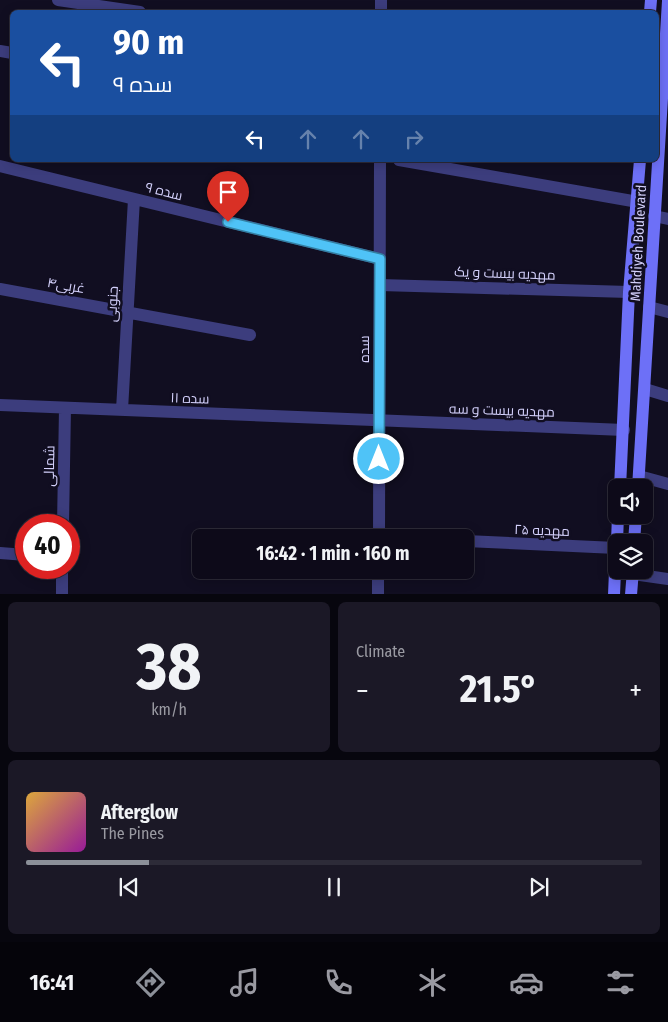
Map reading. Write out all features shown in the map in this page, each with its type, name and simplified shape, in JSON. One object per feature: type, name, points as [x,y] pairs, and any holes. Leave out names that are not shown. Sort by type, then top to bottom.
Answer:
[{"type":"main road","name":"Mahdiyeh Boulevard","points":[[659,162],[665,97],[668,8]]},
{"type":"main road","name":"Mahdiyeh Boulevard","points":[[621,479],[629,292],[640,162]]},
{"type":"main road","name":"Mahdiyeh Boulevard","points":[[638,479],[659,162]]},
{"type":"main road","points":[[614,594],[615,579]]},
{"type":"main road","points":[[631,594],[632,579]]},
{"type":"street","points":[[58,0],[126,10]]},
{"type":"street","name":"سده","points":[[378,529],[380,162]]},
{"type":"street","points":[[410,162],[638,202]]},
{"type":"street","name":"سده ۹","points":[[0,166],[380,259]]},
{"type":"street","name":"جنوبی","points":[[122,410],[134,199]]},
{"type":"street","points":[[654,216],[668,219]]},
{"type":"street","name":"مهدیه بیست و یک","points":[[380,285],[629,292]]},
{"type":"street","name":"غربی۴","points":[[0,289],[250,335]]},
{"type":"street","points":[[649,307],[668,312]]},
{"type":"street","points":[[645,389],[668,396]]},
{"type":"street","name":"سده ۱۱","points":[[0,405],[379,420]]},
{"type":"street","name":"شمالی","points":[[63,514],[64,408]]},
{"type":"street","name":"مهدیه بیست و سه","points":[[379,420],[624,430]]},
{"type":"street","points":[[653,483],[668,484]]},
{"type":"street","name":"مهدیه ۲۵","points":[[474,541],[608,547]]},
{"type":"street","points":[[0,553],[15,554]]},
{"type":"street","points":[[653,576],[668,579]]},
{"type":"street","points":[[62,579],[62,594]]},
{"type":"street","points":[[378,579],[378,594]]},
{"type":"route","points":[[228,222],[380,259],[379,459]]}]
